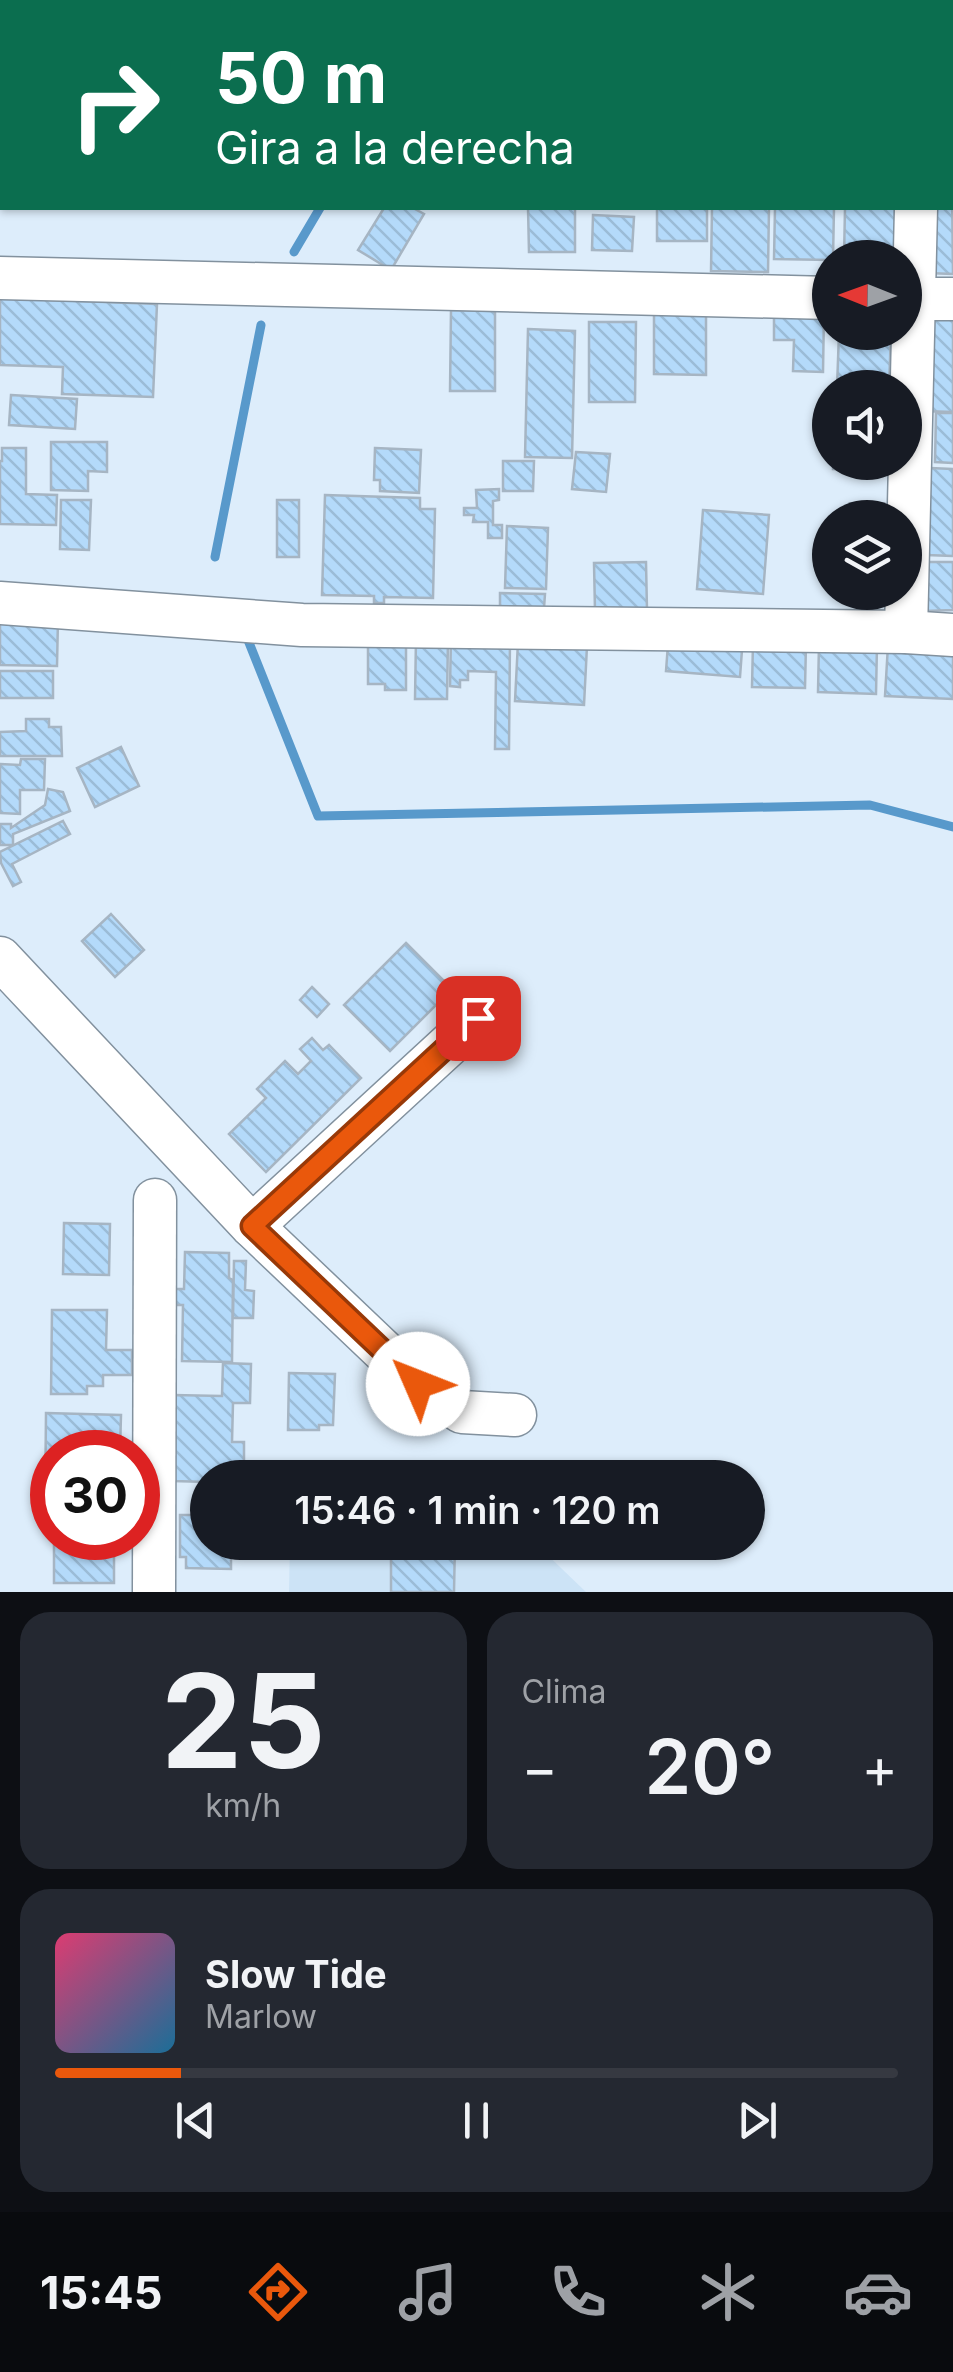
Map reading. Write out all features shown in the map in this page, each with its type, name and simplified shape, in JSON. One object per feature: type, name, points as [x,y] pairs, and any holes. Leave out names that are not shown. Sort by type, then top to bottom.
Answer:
[{"type":"street","points":[[906,632],[924,299],[916,210]]},
{"type":"street","points":[[0,278],[812,298]]},
{"type":"street","points":[[0,602],[302,625],[953,634]]},
{"type":"street","points":[[0,958],[252,1226],[418,1384],[462,1412],[515,1415]]},
{"type":"street","points":[[252,1226],[478,1018]]},
{"type":"street","points":[[154,1592],[155,1200]]},
{"type":"shaded area","points":[[290,1560],[553,1560],[586,1592],[289,1592]]},
{"type":"building","points":[[383,210],[417,210],[424,214],[391,270],[358,250]]},
{"type":"building","points":[[528,210],[575,210],[575,252],[529,252]]},
{"type":"building","points":[[657,210],[707,210],[707,241],[657,241]]},
{"type":"building","points":[[712,210],[769,210],[768,272],[711,271]]},
{"type":"building","points":[[775,210],[834,210],[833,240],[812,240],[812,260],[774,259]]},
{"type":"building","points":[[845,210],[902,210],[901,240],[844,240]]},
{"type":"building","points":[[929,210],[952,210],[953,274],[928,273]]},
{"type":"building","points":[[593,215],[634,217],[632,251],[592,250]]},
{"type":"building","points":[[0,298],[157,304],[153,397],[62,394],[63,367],[0,365]]},
{"type":"building","points":[[451,310],[495,311],[495,391],[450,391]]},
{"type":"building","points":[[774,310],[812,311],[812,350],[823,350],[823,370],[793,371],[794,340],[774,340]]},
{"type":"building","points":[[654,313],[706,313],[706,375],[654,374]]},
{"type":"building","points":[[925,315],[953,316],[953,412],[922,411]]},
{"type":"building","points":[[589,322],[636,322],[635,402],[589,402]]},
{"type":"building","points":[[528,329],[575,331],[572,458],[525,457]]},
{"type":"building","points":[[838,350],[890,350],[890,370],[838,370]]},
{"type":"building","points":[[11,395],[77,399],[75,429],[9,425]]},
{"type":"building","points":[[936,413],[953,413],[953,463],[935,462]]},
{"type":"building","points":[[51,442],[107,442],[107,472],[88,471],[88,491],[51,490]]},
{"type":"building","points":[[2,448],[26,448],[26,494],[57,495],[56,525],[0,524]]},
{"type":"building","points":[[375,448],[421,450],[419,493],[380,491],[380,480],[374,480]]},
{"type":"building","points":[[576,452],[610,454],[606,492],[572,489]]},
{"type":"building","points":[[503,461],[534,461],[533,491],[503,491]]},
{"type":"building","points":[[930,468],[953,469],[953,556],[927,555]]},
{"type":"building","points":[[499,489],[499,500],[493,501],[493,525],[502,525],[502,538],[488,538],[488,522],[473,522],[474,515],[464,515],[464,508],[477,508],[476,490]]},
{"type":"building","points":[[325,495],[420,498],[420,509],[435,509],[433,598],[384,597],[384,603],[374,603],[374,596],[322,595]]},
{"type":"building","points":[[61,500],[91,500],[89,550],[60,549]]},
{"type":"building","points":[[277,500],[299,500],[299,557],[277,557]]},
{"type":"building","points":[[703,510],[769,515],[763,594],[697,589]]},
{"type":"building","points":[[507,526],[548,528],[546,589],[505,588]]},
{"type":"building","points":[[646,562],[647,610],[595,611],[594,563]]},
{"type":"building","points":[[925,562],[953,562],[953,610],[925,611]]},
{"type":"building","points":[[500,593],[545,594],[544,608],[500,607]]},
{"type":"building","points":[[0,618],[58,619],[57,666],[0,665]]},
{"type":"building","points":[[451,637],[510,638],[509,749],[495,749],[496,672],[468,671],[468,680],[460,680],[460,687],[450,686]]},
{"type":"building","points":[[416,638],[448,639],[447,699],[415,699]]},
{"type":"building","points":[[406,639],[406,690],[385,690],[385,684],[368,684],[368,640]]},
{"type":"building","points":[[518,642],[587,646],[584,705],[515,701]]},
{"type":"building","points":[[753,643],[806,644],[805,688],[752,687]]},
{"type":"building","points":[[668,644],[742,650],[740,677],[666,671]]},
{"type":"building","points":[[819,644],[877,645],[876,694],[818,692]]},
{"type":"building","points":[[888,645],[953,648],[953,699],[885,696]]},
{"type":"building","points":[[0,671],[53,671],[53,698],[0,698]]},
{"type":"building","points":[[26,719],[49,719],[49,727],[61,727],[62,756],[0,756],[0,732],[26,731]]},
{"type":"building","points":[[121,747],[139,786],[95,807],[77,768]]},
{"type":"building","points":[[21,759],[45,759],[44,790],[20,790],[20,814],[0,813],[0,764],[20,765]]},
{"type":"building","points":[[48,789],[63,792],[70,811],[13,834],[13,845],[0,845],[0,824],[11,824],[11,828],[45,805]]},
{"type":"building","points":[[63,821],[70,834],[12,864],[21,882],[13,886],[0,852]]},
{"type":"building","points":[[111,914],[144,950],[115,977],[82,941]]},
{"type":"building","points":[[406,943],[452,989],[390,1051],[344,1005]]},
{"type":"building","points":[[312,987],[329,1004],[317,1017],[300,1000]]},
{"type":"building","points":[[312,1038],[323,1050],[329,1045],[361,1078],[266,1172],[229,1134],[266,1098],[257,1089],[285,1061],[298,1074],[311,1061],[300,1049]]},
{"type":"building","points":[[64,1223],[110,1224],[109,1275],[63,1274]]},
{"type":"building","points":[[185,1252],[229,1253],[229,1278],[233,1280],[232,1362],[182,1361],[183,1305],[174,1305],[175,1289],[184,1289]]},
{"type":"building","points":[[234,1261],[246,1261],[245,1290],[254,1291],[253,1318],[233,1318]]},
{"type":"building","points":[[52,1310],[107,1310],[106,1350],[132,1350],[132,1375],[103,1375],[103,1386],[87,1386],[87,1394],[51,1394]]},
{"type":"building","points":[[223,1363],[251,1364],[250,1403],[233,1403],[232,1442],[244,1442],[244,1460],[190,1460],[190,1481],[173,1481],[174,1395],[222,1396]]},
{"type":"building","points":[[289,1373],[335,1374],[333,1425],[319,1425],[319,1430],[288,1430]]},
{"type":"building","points":[[46,1413],[121,1415],[121,1430],[46,1430]]},
{"type":"building","points":[[180,1515],[190,1515],[190,1560],[231,1560],[231,1569],[186,1568],[186,1557],[180,1557]]},
{"type":"building","points":[[54,1560],[114,1560],[114,1583],[54,1583]]},
{"type":"building","points":[[391,1560],[455,1560],[454,1592],[391,1592]]},
{"type":"waterway","points":[[294,252],[319,210]]},
{"type":"waterway","points":[[215,557],[261,325]]},
{"type":"waterway","points":[[246,635],[318,816],[870,805],[953,827]]},
{"type":"route","points":[[418,1384],[252,1226],[478,1018]]}]
